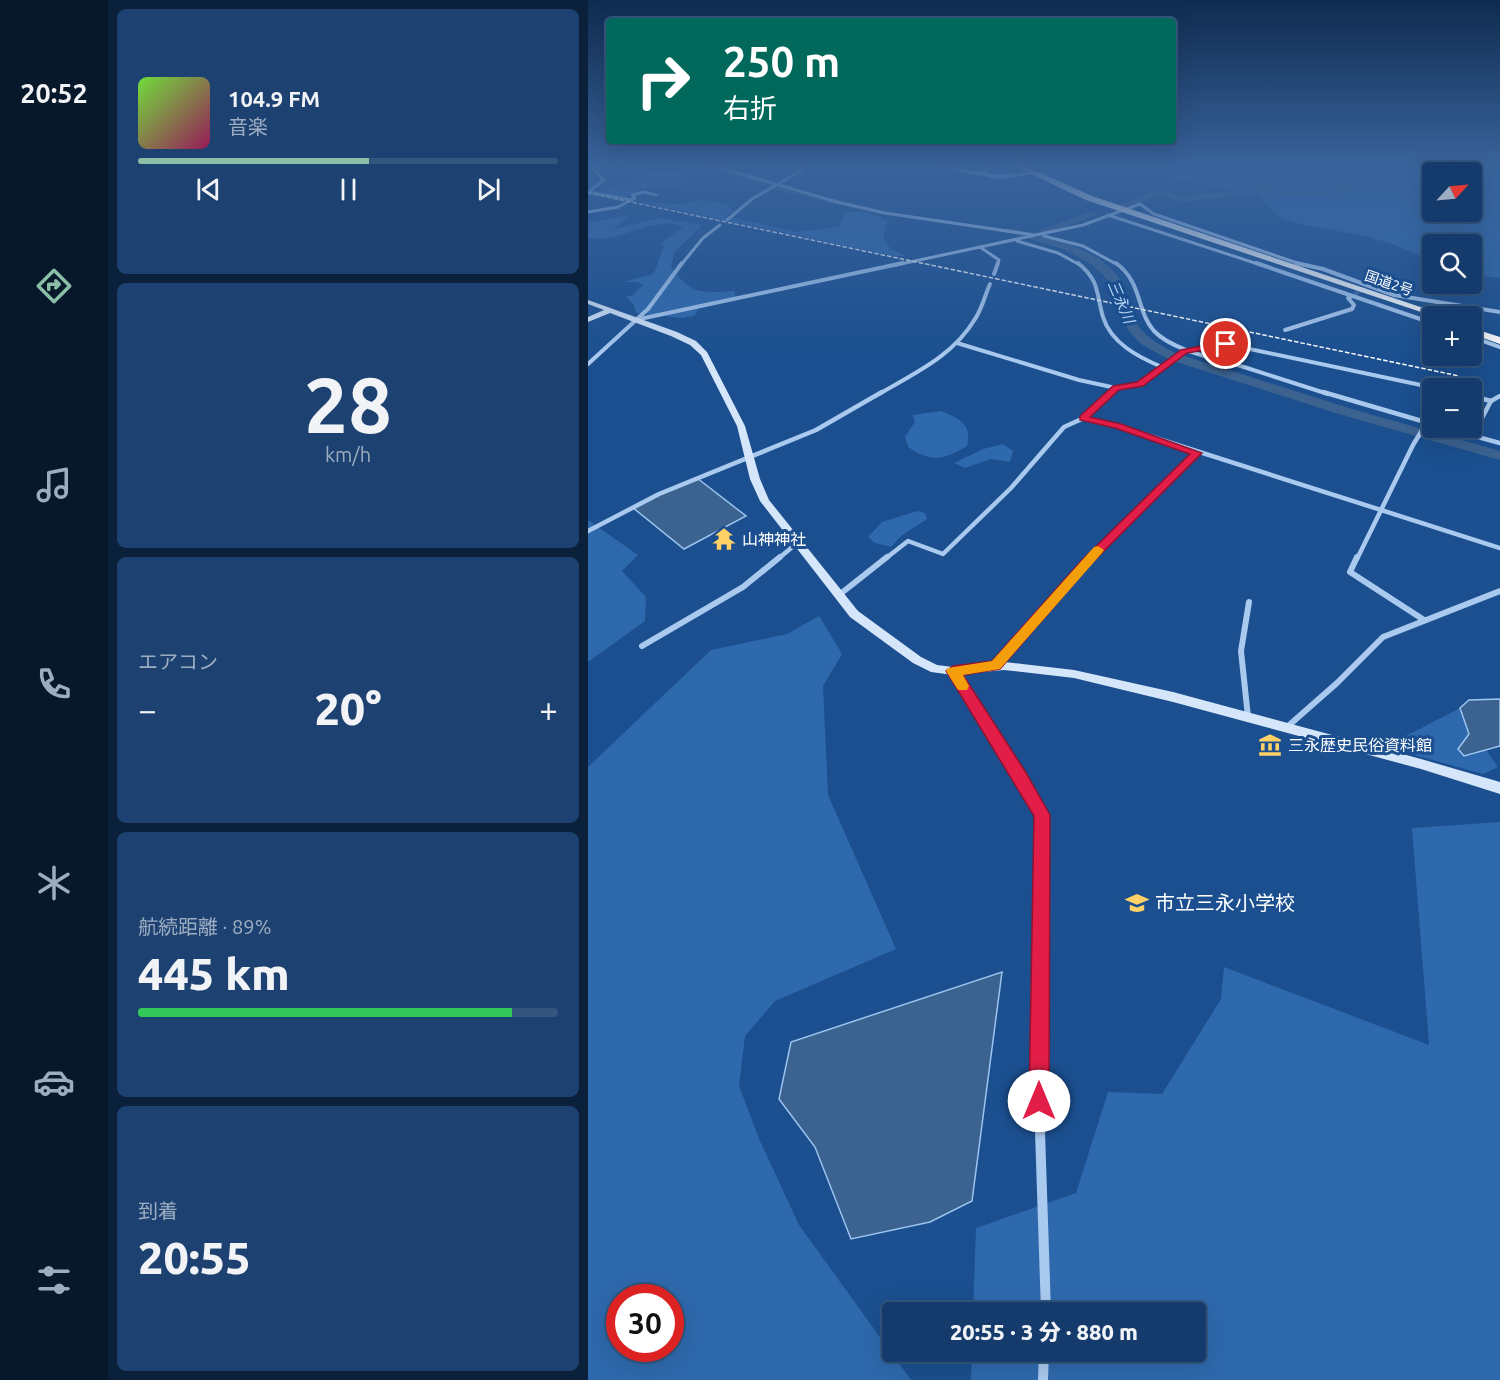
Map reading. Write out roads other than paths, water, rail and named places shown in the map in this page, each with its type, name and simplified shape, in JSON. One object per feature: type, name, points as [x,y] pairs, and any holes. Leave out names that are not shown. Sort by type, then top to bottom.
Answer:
[{"type":"highway","name":"国道2号","points":[[1169,227],[1422,315]]},
{"type":"highway","name":"国道2号","points":[[1176,227],[1422,309]]},
{"type":"highway","points":[[1482,332],[1500,338]]},
{"type":"street","points":[[588,364],[648,309],[691,252],[703,238],[717,227]]},
{"type":"street","points":[[984,227],[1078,243],[1104,256],[1125,272],[1137,288],[1149,325],[1166,339],[1187,350],[1422,422]]},
{"type":"street","points":[[635,320],[1072,227]]},
{"type":"street","points":[[1152,227],[1422,319]]},
{"type":"street","points":[[1192,227],[1295,263],[1323,269],[1367,287],[1404,297],[1500,312]]},
{"type":"street","points":[[1014,240],[1048,250],[1086,270],[1100,293],[1102,316],[1108,330],[1138,356],[1163,366]]},
{"type":"street","points":[[980,247],[999,260],[994,274]]},
{"type":"street","points":[[588,531],[659,494],[816,430],[938,360],[957,343],[975,318],[990,284]]},
{"type":"street","points":[[1285,330],[1352,309],[1354,305],[1348,298],[1353,295]]},
{"type":"street","points":[[588,302],[693,343],[704,354],[741,426],[754,480],[765,501],[854,615],[917,660],[935,669],[953,671],[996,666],[1074,674],[1287,727],[1500,788]]},
{"type":"street","points":[[588,320],[610,310]]},
{"type":"street","points":[[1482,341],[1500,347]]},
{"type":"street","points":[[957,343],[1079,381],[1116,388],[1140,384],[1187,350],[1226,344],[1422,385]]},
{"type":"street","points":[[839,595],[908,541],[943,554],[1011,488],[1064,427],[1084,418],[1116,388]]},
{"type":"street","points":[[1482,418],[1491,401],[1500,396]]},
{"type":"street","points":[[1482,399],[1491,401]]},
{"type":"street","points":[[1084,418],[1118,426],[1500,548]]},
{"type":"street","points":[[1422,430],[1350,572],[1424,620]]},
{"type":"street","points":[[1482,438],[1500,443]]},
{"type":"street","points":[[996,666],[1086,563],[1197,453]]},
{"type":"street","points":[[642,646],[743,587],[797,543]]},
{"type":"street","points":[[1287,727],[1337,683],[1383,637],[1500,591]]},
{"type":"street","points":[[1248,717],[1241,651],[1249,602]]},
{"type":"street","points":[[953,671],[1020,775],[1042,815],[1039,1101],[1046,1302]]},
{"type":"street","points":[[1043,1380],[1044,1362]]},
{"type":"waterway","points":[[1033,237],[1057,227]]},
{"type":"waterway","name":"三永川","points":[[1008,231],[1033,237]]},
{"type":"waterway","name":"三永川","points":[[1033,237],[1067,247],[1108,271],[1117,285],[1123,311],[1133,328],[1146,341],[1174,357],[1347,412],[1500,456]]},
{"type":"tunnel","points":[[1355,294],[1366,288]]},
{"type":"railway","points":[[752,227],[1459,376]]},
{"type":"place","name":"山神神社","points":[[724,539]]},
{"type":"place","name":"三永歴史民俗資料館","points":[[1270,745]]},
{"type":"place","name":"市立三永小学校","points":[[1137,903]]}]
